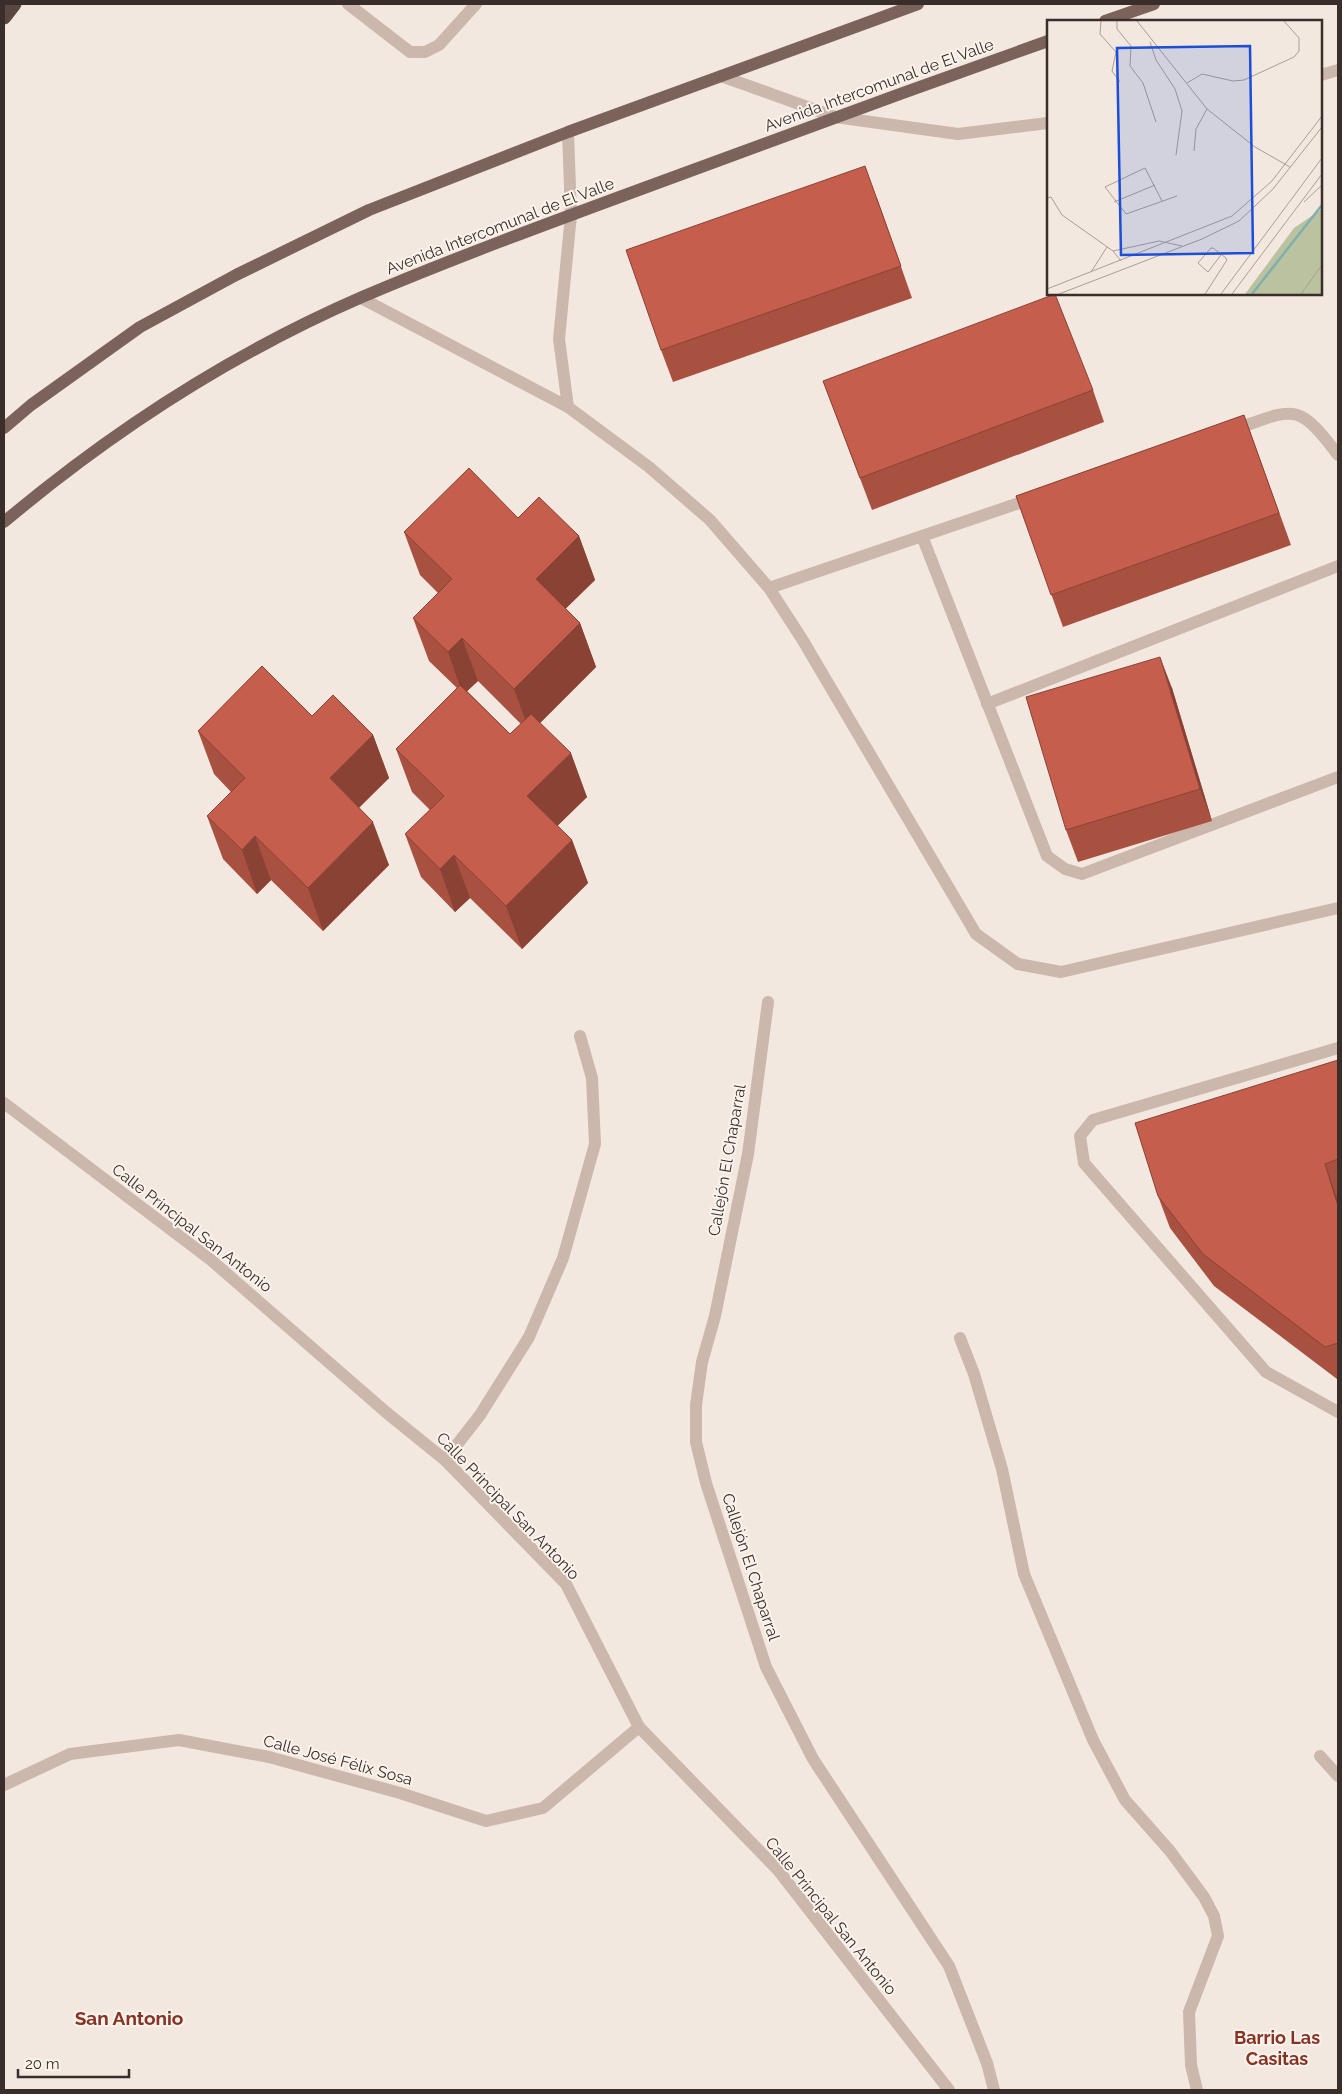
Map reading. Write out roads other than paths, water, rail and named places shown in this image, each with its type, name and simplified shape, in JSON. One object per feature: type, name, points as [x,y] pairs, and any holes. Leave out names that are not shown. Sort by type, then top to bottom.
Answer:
[{"type":"highway","points":[[4,17],[14,4]]},
{"type":"main road","points":[[4,428],[30,405],[140,327],[236,275],[369,210],[568,132],[918,4]]},
{"type":"main road","points":[[1108,20],[1154,4]]},
{"type":"main road","name":"Avenida Intercomunal de El Valle","points":[[4,522],[58,477],[135,423],[215,372],[297,328],[360,298],[571,215],[1047,41]]},
{"type":"street","points":[[348,4],[410,52],[425,52],[439,45],[476,4]]},
{"type":"street","points":[[1322,74],[1338,70]]},
{"type":"street","points":[[721,76],[835,118],[958,134],[1047,123]]},
{"type":"street","points":[[568,132],[571,215],[559,339],[568,407]]},
{"type":"street","points":[[360,298],[568,407],[648,467],[710,520],[769,588],[802,639],[976,934],[1018,964],[1060,972],[1338,908]]},
{"type":"street","points":[[1221,434],[1286,412],[1306,417],[1338,455]]},
{"type":"street","points":[[769,588],[1043,495]]},
{"type":"street","points":[[922,536],[1047,856],[1065,869],[1082,874],[1338,777]]},
{"type":"street","points":[[987,704],[1338,566]]},
{"type":"street","name":"Callejón El Chaparral","points":[[768,1002],[748,1154],[715,1316],[702,1362],[696,1405],[696,1442],[706,1483],[766,1667],[813,1759],[949,1966],[987,2063],[994,2090]]},
{"type":"street","points":[[445,1460],[480,1415],[529,1337],[563,1258],[595,1144],[592,1078],[580,1036]]},
{"type":"street","points":[[1338,1048],[1093,1120],[1080,1136],[1084,1163],[1266,1372],[1338,1412]]},
{"type":"street","name":"Calle Principal San Antonio","points":[[4,1103],[211,1260],[445,1460],[566,1584],[639,1727],[778,1870],[949,2090]]},
{"type":"street","points":[[960,1338],[974,1374],[1002,1469],[1024,1574],[1093,1740],[1125,1800],[1170,1850],[1204,1897],[1214,1916],[1218,1936],[1189,2012],[1191,2065],[1197,2090]]},
{"type":"street","name":"Calle José Félix Sosa","points":[[4,1785],[70,1754],[179,1740],[269,1757],[400,1793],[486,1821],[543,1808],[639,1727]]},
{"type":"street","points":[[1320,1756],[1338,1776]]},
{"type":"district","name":"San Antonio","points":[[129,2018]]},
{"type":"district","name":"Barrio Las Casitas","points":[[1277,2047]]}]
